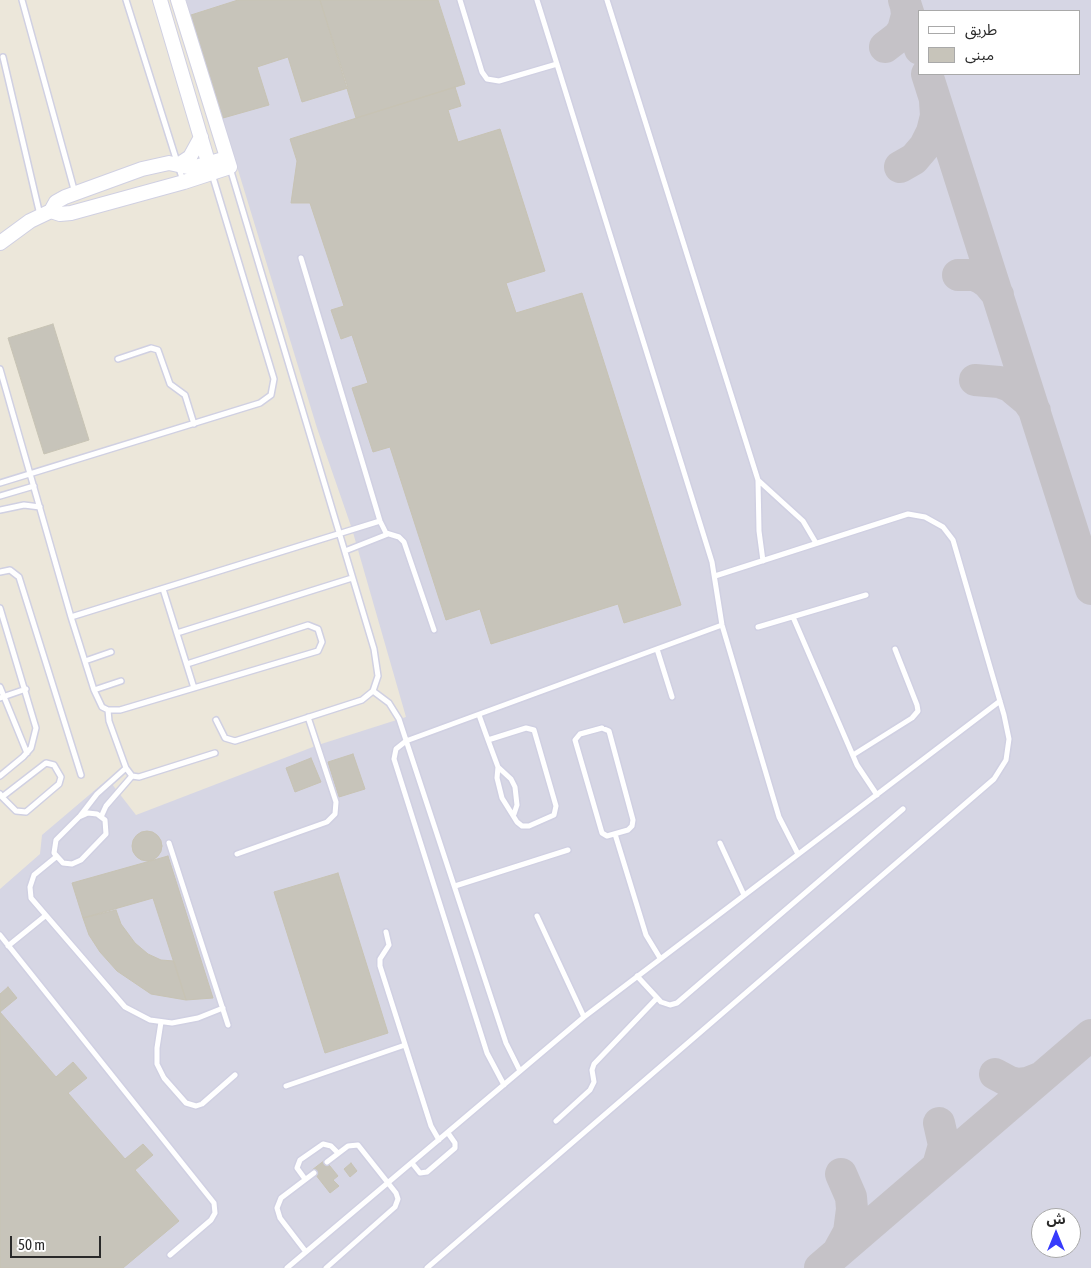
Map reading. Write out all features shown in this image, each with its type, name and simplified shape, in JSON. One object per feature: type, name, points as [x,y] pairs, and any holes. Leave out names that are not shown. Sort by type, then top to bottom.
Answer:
[{"type":"street","points":[[160,0],[210,168]]},
{"type":"street","points":[[46,213],[71,213],[184,182],[210,168],[228,162],[178,0]]},
{"type":"street","points":[[178,165],[190,157],[201,137]]},
{"type":"street","points":[[0,242],[46,213],[60,199],[75,193],[163,164],[192,168],[210,168]]},
{"type":"lane","points":[[22,0],[75,193]]},
{"type":"lane","points":[[126,0],[184,182]]},
{"type":"lane","points":[[460,0],[482,72],[487,79],[499,81],[556,64]]},
{"type":"lane","points":[[537,0],[715,576],[722,625],[779,818],[798,854]]},
{"type":"lane","points":[[607,0],[758,480],[759,532],[763,561]]},
{"type":"lane","points":[[3,58],[46,213]]},
{"type":"lane","points":[[216,720],[225,738],[231,741],[362,700],[373,691],[378,676],[376,657],[228,162]]},
{"type":"lane","points":[[0,483],[260,403],[271,395],[274,385],[210,168]]},
{"type":"lane","points":[[301,258],[380,520],[388,534]]},
{"type":"lane","points":[[118,359],[151,348],[158,350],[170,384],[185,395],[194,424]]},
{"type":"lane","points":[[0,369],[71,617],[98,702],[108,710],[120,710],[318,651],[322,645],[318,630],[308,625],[187,664]]},
{"type":"lane","points":[[758,480],[803,520],[816,543]]},
{"type":"lane","points":[[0,496],[34,486]]},
{"type":"lane","points":[[0,510],[24,505],[40,506]]},
{"type":"lane","points":[[427,1268],[994,779],[1001,770],[1009,750],[1008,734],[953,540],[943,527],[925,517],[908,514],[715,576]]},
{"type":"lane","points":[[71,617],[380,520]]},
{"type":"lane","points":[[344,551],[388,534],[399,537],[404,542],[434,630]]},
{"type":"lane","points":[[0,572],[10,570],[19,577],[81,775]]},
{"type":"lane","points":[[177,633],[352,578]]},
{"type":"lane","points":[[163,588],[194,688]]},
{"type":"lane","points":[[758,627],[866,595]]},
{"type":"lane","points":[[0,608],[26,689],[36,728],[35,738],[27,753],[0,776]]},
{"type":"lane","points":[[793,617],[853,756],[862,775],[877,795]]},
{"type":"lane","points":[[504,1085],[487,1053],[394,759],[396,749],[406,741],[722,625]]},
{"type":"lane","points":[[853,756],[912,718],[918,711],[896,648]]},
{"type":"lane","points":[[657,649],[672,697]]},
{"type":"lane","points":[[85,662],[111,652]]},
{"type":"lane","points":[[94,690],[121,680]]},
{"type":"lane","points":[[0,687],[2,698],[27,753]]},
{"type":"lane","points":[[2,698],[26,689]]},
{"type":"lane","points":[[373,691],[385,699],[394,709],[455,886],[506,1043],[520,1071]]},
{"type":"lane","points":[[287,1268],[584,1017],[1000,701]]},
{"type":"lane","points":[[108,710],[109,721],[126,768],[132,776]]},
{"type":"lane","points":[[479,714],[488,740],[498,767],[497,778],[502,798],[519,824],[525,826],[551,818],[556,813],[556,806],[536,733],[532,729],[526,728],[488,740]]},
{"type":"lane","points":[[238,854],[327,822],[335,814],[336,802],[308,717]]},
{"type":"lane","points":[[604,728],[609,731],[633,820],[630,828],[615,834],[607,836],[602,833],[575,740],[580,734],[604,728]]},
{"type":"lane","points":[[102,817],[106,806],[132,776],[139,776],[215,753]]},
{"type":"lane","points":[[46,763],[54,765],[61,777],[59,784],[26,812],[16,811],[1,796],[46,763]]},
{"type":"lane","points":[[498,767],[511,779],[515,788],[517,796],[514,814]]},
{"type":"lane","points":[[79,817],[88,813],[102,817],[107,825],[106,834],[81,860],[68,864],[56,857],[53,848],[56,840],[79,817],[97,794],[126,768]]},
{"type":"lane","points":[[637,976],[661,1002],[670,1005],[680,1000],[903,808]]},
{"type":"lane","points":[[615,834],[646,935],[660,958]]},
{"type":"lane","points":[[169,843],[228,1025]]},
{"type":"lane","points":[[720,843],[744,895]]},
{"type":"lane","points":[[455,886],[568,850]]},
{"type":"lane","points":[[56,857],[38,870],[30,886],[34,904],[118,1000],[140,1016],[161,1022],[183,1022],[223,1008]]},
{"type":"lane","points":[[8,946],[45,916]]},
{"type":"lane","points":[[537,916],[584,1017]]},
{"type":"lane","points":[[386,932],[388,945],[380,959],[380,966],[431,1126],[439,1140]]},
{"type":"lane","points":[[0,936],[214,1203],[215,1213],[211,1220],[170,1254]]},
{"type":"lane","points":[[556,1121],[590,1090],[594,1082],[592,1070],[594,1064],[657,998]]},
{"type":"lane","points":[[161,1022],[157,1048],[158,1064],[164,1078],[186,1103],[192,1106],[202,1104],[235,1075]]},
{"type":"lane","points":[[286,1086],[405,1045]]},
{"type":"lane","points":[[412,1163],[420,1173],[428,1172],[455,1148],[455,1143],[448,1133]]},
{"type":"lane","points":[[305,1179],[297,1168],[300,1160],[323,1144],[329,1144],[338,1153]]},
{"type":"lane","points":[[326,1268],[397,1205],[398,1196],[358,1145],[351,1144],[327,1162]]},
{"type":"lane","points":[[306,1252],[280,1218],[276,1208],[281,1198],[314,1172]]},
{"type":"shaded area","points":[[186,0],[1091,0],[1091,1268],[0,1268],[0,889],[40,854],[42,835],[108,779],[136,815],[318,745],[406,717],[352,529],[317,428]]},
{"type":"building","points":[[238,0],[320,0],[348,88],[302,102],[288,57],[257,67],[269,105],[223,118],[191,15]]},
{"type":"building","points":[[320,0],[438,0],[465,84],[356,118]]},
{"type":"building","points":[[455,87],[461,106],[448,110],[458,142],[500,129],[545,271],[506,283],[516,313],[582,293],[681,605],[624,623],[618,604],[491,644],[480,609],[446,620],[390,447],[373,452],[352,388],[368,383],[352,335],[341,339],[331,310],[344,306],[310,203],[291,203],[297,161],[290,139]]},
{"type":"building","points":[[53,324],[89,440],[44,454],[8,338]]},
{"type":"building","points":[[353,754],[365,789],[339,797],[328,762]]},
{"type":"building","points":[[311,758],[321,782],[295,792],[286,768]]},
{"type":"building","points":[[147,831],[153,832],[161,840],[161,852],[153,860],[147,861],[141,860],[133,852],[132,846],[133,840],[141,832]]},
{"type":"building","points":[[168,856],[213,998],[186,1000],[153,898],[83,918],[72,883]]},
{"type":"building","points":[[338,873],[388,1033],[325,1053],[274,892]]},
{"type":"building","points":[[116,910],[121,924],[135,943],[148,954],[161,960],[174,961],[186,1000],[151,994],[117,971],[100,952],[89,935],[83,918]]},
{"type":"building","points":[[8,987],[17,998],[0,1012],[0,994]]},
{"type":"building","points":[[0,1012],[56,1077],[73,1062],[87,1078],[68,1093],[125,1159],[143,1144],[153,1155],[135,1170],[179,1221],[123,1268],[0,1268]]},
{"type":"building","points":[[325,1160],[338,1176],[333,1180],[339,1186],[330,1193],[312,1170]]},
{"type":"building","points":[[351,1163],[357,1171],[350,1177],[344,1169]]},
{"type":"taxiway","points":[[904,0],[918,43]]},
{"type":"taxiway","points":[[885,47],[898,37],[903,30],[907,15],[906,6]]},
{"type":"taxiway","points":[[927,75],[1091,589]]},
{"type":"taxiway","points":[[900,167],[914,159],[925,146],[932,132],[936,116],[935,101]]},
{"type":"taxiway","points":[[958,275],[974,275],[981,278],[998,295]]},
{"type":"taxiway","points":[[975,380],[999,382],[1010,386],[1028,401],[1035,411]]},
{"type":"taxiway","points":[[820,1268],[1091,1035]]},
{"type":"taxiway","points":[[995,1074],[1018,1084],[1027,1083],[1042,1077]]},
{"type":"taxiway","points":[[938,1166],[944,1145],[939,1123]]},
{"type":"taxiway","points":[[838,1252],[849,1232],[852,1209],[851,1197],[841,1174]]}]
